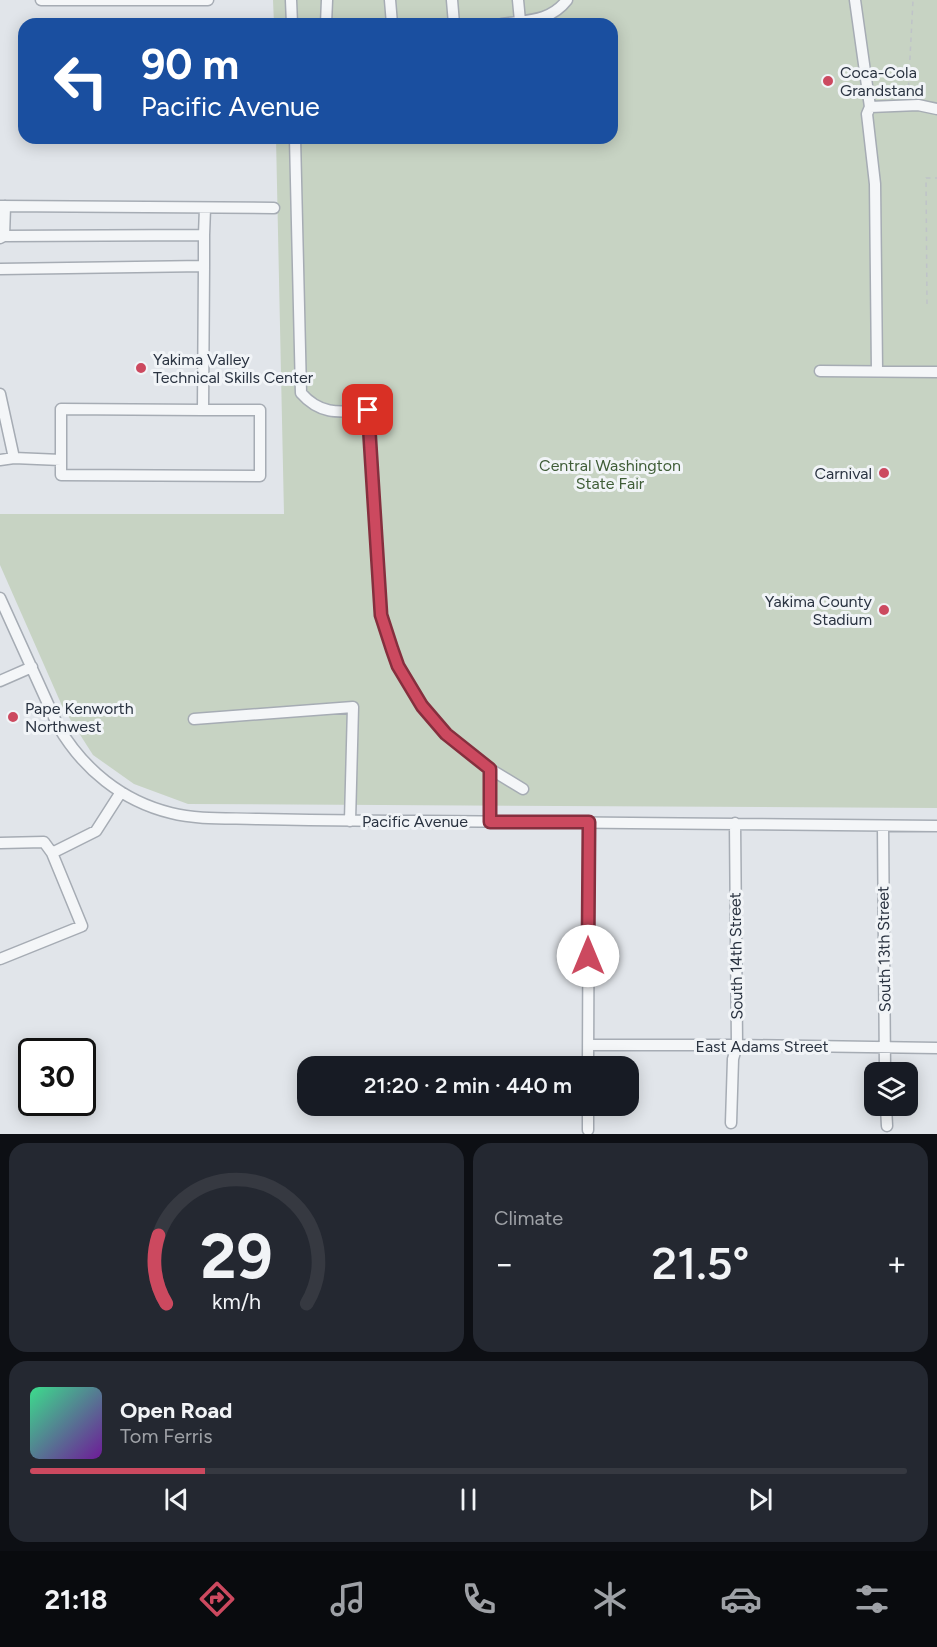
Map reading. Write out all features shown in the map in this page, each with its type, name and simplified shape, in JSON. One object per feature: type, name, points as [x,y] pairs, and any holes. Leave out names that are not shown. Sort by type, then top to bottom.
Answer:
[{"type":"street","points":[[41,0],[208,0]]},
{"type":"street","points":[[291,0],[292,18]]},
{"type":"street","points":[[326,18],[327,0]]},
{"type":"street","points":[[390,0],[392,18]]},
{"type":"street","points":[[452,0],[454,18]]},
{"type":"street","points":[[518,0],[520,18]]},
{"type":"street","points":[[547,18],[567,0]]},
{"type":"street","points":[[855,0],[870,107],[867,114],[875,184],[877,371]]},
{"type":"street","points":[[554,18],[558,10]]},
{"type":"street","points":[[870,107],[918,105],[937,110]]},
{"type":"street","points":[[295,144],[301,393],[310,404],[328,410],[368,410],[381,615],[398,666],[422,706],[446,734],[490,769],[523,789]]},
{"type":"street","points":[[204,236],[2,237],[2,206],[274,208]]},
{"type":"street","points":[[203,410],[205,208]]},
{"type":"street","points":[[0,269],[204,266]]},
{"type":"street","points":[[820,371],[937,372]]},
{"type":"street","points":[[0,394],[14,458]]},
{"type":"street","points":[[61,409],[203,410],[260,410],[260,476],[61,475],[61,409]]},
{"type":"street","points":[[0,460],[14,458],[61,460]]},
{"type":"street","name":"Pacific Avenue","points":[[0,598],[66,740],[86,766],[118,790],[154,808],[185,816],[350,821],[937,826]]},
{"type":"street","points":[[0,681],[32,667]]},
{"type":"street","points":[[194,720],[353,707],[350,821]]},
{"type":"street","points":[[490,769],[490,822]]},
{"type":"street","points":[[52,853],[96,831],[118,790]]},
{"type":"street","points":[[588,1056],[589,822]]},
{"type":"street","name":"South 14th Street","points":[[731,1123],[733,1059],[737,1045],[735,823]]},
{"type":"street","name":"South 13th Street","points":[[883,826],[885,1062]]},
{"type":"street","points":[[0,843],[44,842],[52,853],[82,926],[0,959]]},
{"type":"street","name":"East Adams Street","points":[[588,1045],[937,1048]]},
{"type":"street","points":[[588,1116],[588,1130]]},
{"type":"street","points":[[886,1116],[886,1126]]},
{"type":"path","points":[[908,105],[914,0]]},
{"type":"path","points":[[927,304],[926,178],[937,178]]},
{"type":"green space","name":"Central Washington State Fair","points":[[273,0],[937,0],[937,808],[188,804],[134,784],[93,755],[63,708],[0,565],[0,514],[284,514],[276,144],[618,144],[618,18],[274,18]]},
{"type":"place","name":"Coca-Cola Grandstand","points":[[828,81]]},
{"type":"place","name":"Yakima Valley Technical Skills Center","points":[[141,368]]},
{"type":"place","name":"Carnival","points":[[884,473]]},
{"type":"place","name":"Yakima County Stadium","points":[[884,610]]},
{"type":"place","name":"Pape Kenworth Northwest","points":[[13,717]]},
{"type":"route","points":[[368,410],[381,615],[398,666],[422,706],[446,734],[490,769],[490,822],[589,822],[588,956]]}]
